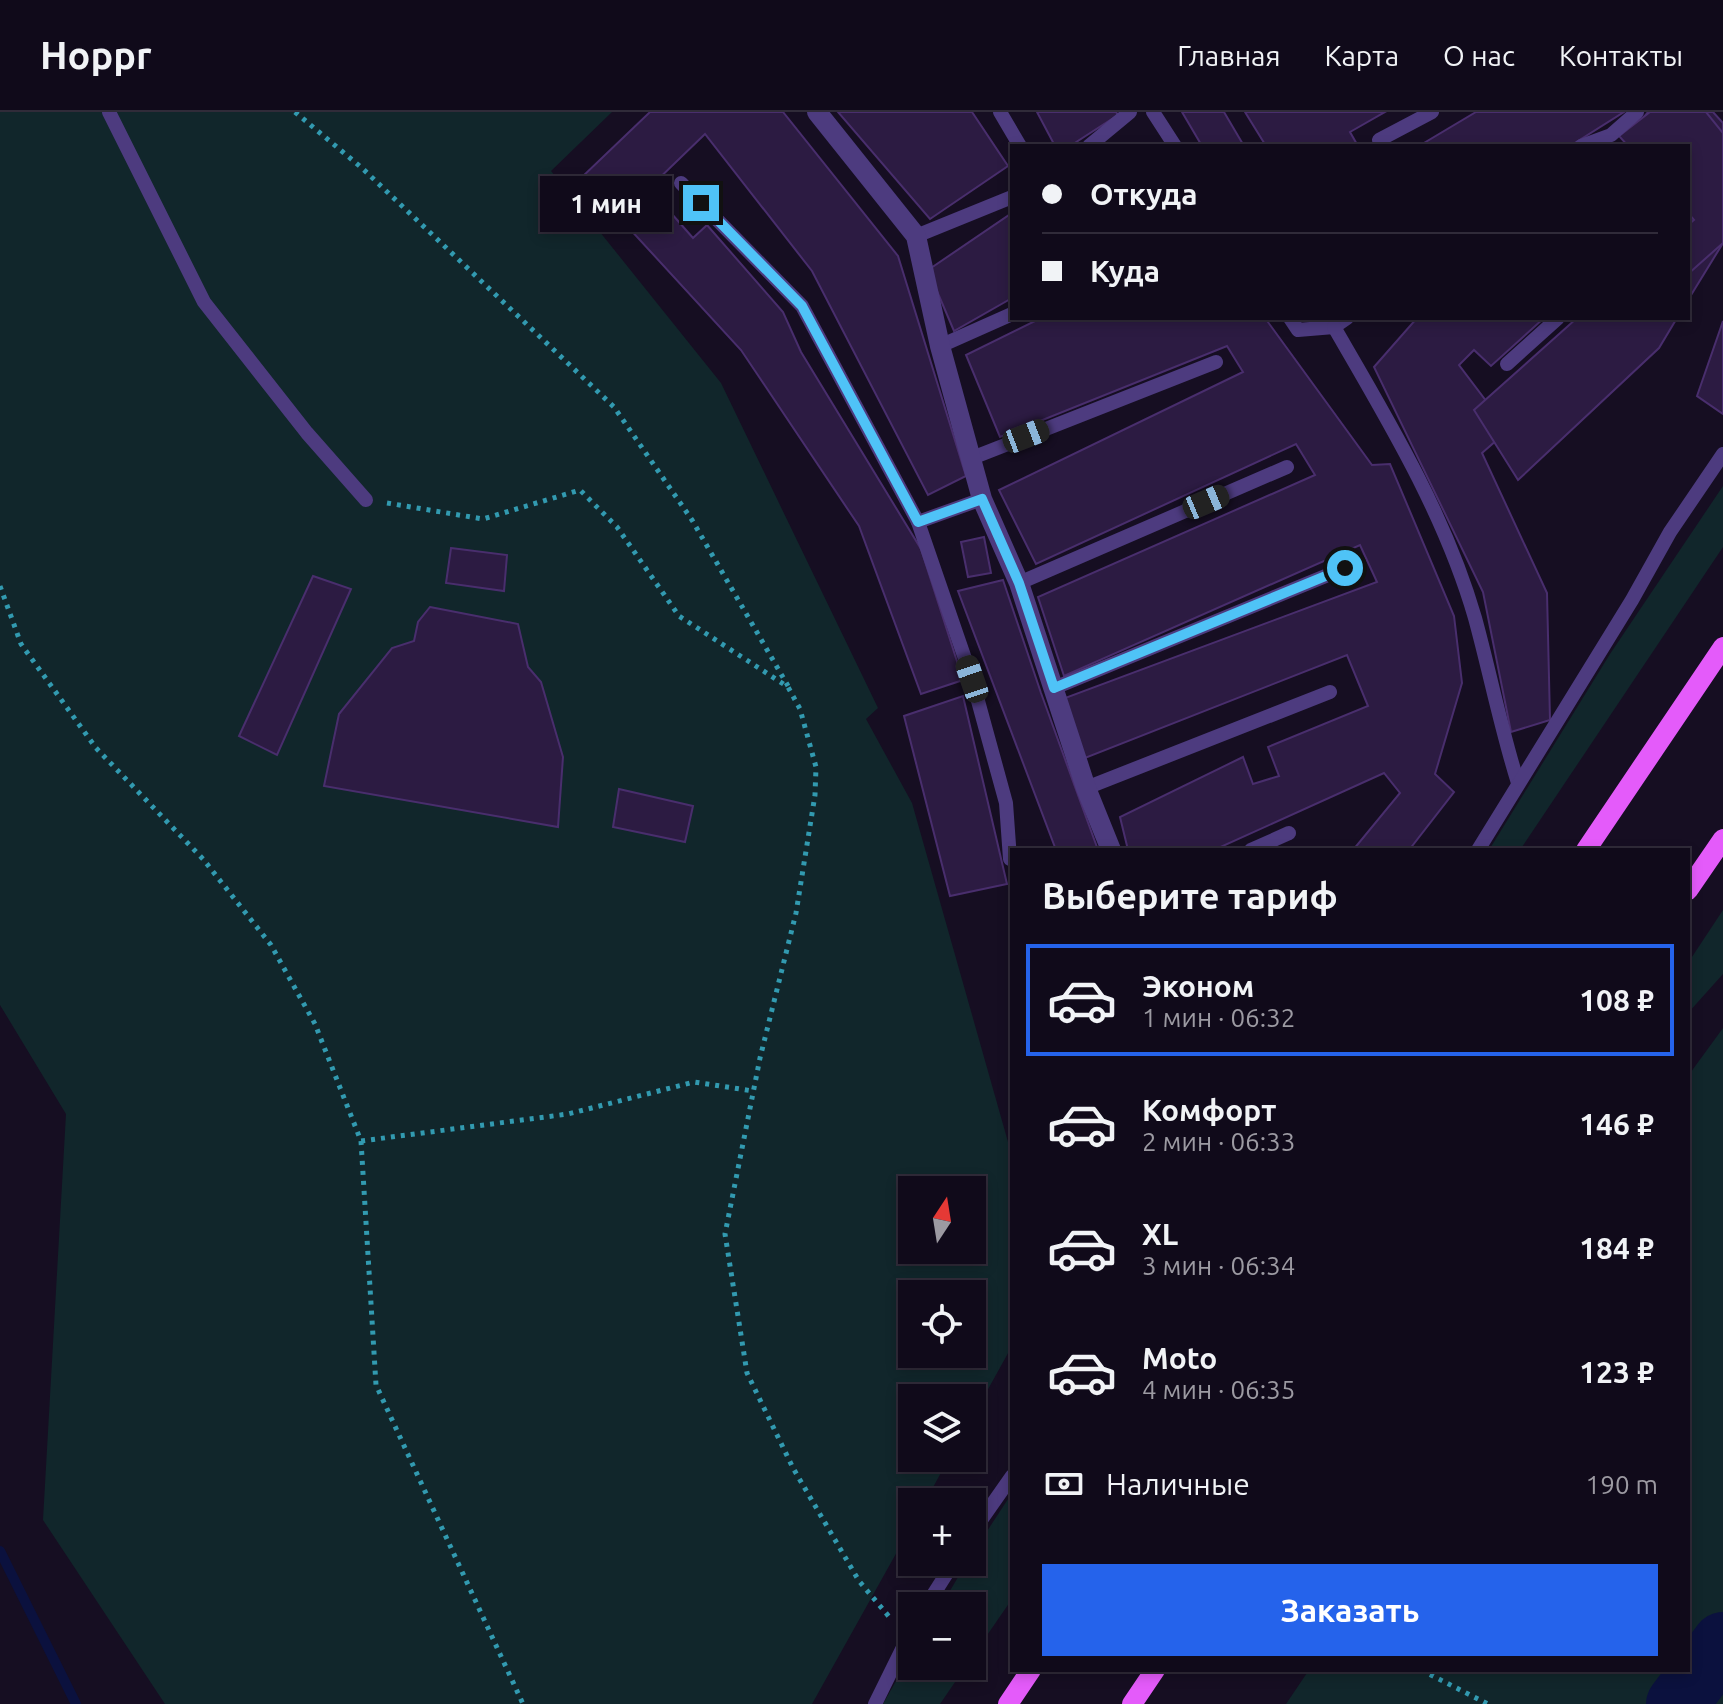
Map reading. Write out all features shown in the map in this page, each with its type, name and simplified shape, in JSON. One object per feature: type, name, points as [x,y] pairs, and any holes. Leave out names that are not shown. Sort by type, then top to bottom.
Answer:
[{"type":"main road","points":[[1587,848],[1723,647]]},
{"type":"main road","points":[[1690,887],[1723,839]]},
{"type":"main road","points":[[1008,1704],[1030,1672]]},
{"type":"main road","points":[[1132,1704],[1154,1672]]},
{"type":"street","points":[[817,112],[916,236],[940,346],[982,499],[1019,583],[1086,788],[1110,848]]},
{"type":"lane","points":[[109,112],[204,302],[307,433],[366,500]]},
{"type":"lane","points":[[1000,112],[1019,144]]},
{"type":"lane","points":[[1091,144],[1130,112]]},
{"type":"lane","points":[[1153,112],[1174,144]]},
{"type":"lane","points":[[1382,144],[1379,140],[1432,112]]},
{"type":"lane","points":[[1592,144],[1615,140],[1637,112]]},
{"type":"lane","points":[[681,183],[802,306],[918,522],[972,679],[1006,803],[1010,859]]},
{"type":"lane","points":[[916,236],[1010,198]]},
{"type":"lane","points":[[940,346],[1010,315]]},
{"type":"lane","points":[[1291,320],[1298,330],[1340,322],[1405,449],[1441,528],[1474,616],[1518,783]]},
{"type":"lane","points":[[1507,364],[1556,320]]},
{"type":"lane","points":[[972,458],[1216,362]]},
{"type":"lane","points":[[1479,848],[1632,600],[1670,532],[1723,454]]},
{"type":"lane","points":[[1019,583],[1287,467]]},
{"type":"lane","points":[[918,522],[982,499]]},
{"type":"lane","points":[[1054,688],[1345,568]]},
{"type":"lane","points":[[1086,788],[1330,692]]},
{"type":"lane","points":[[1255,848],[1289,833]]},
{"type":"lane","points":[[986,1513],[1010,1479]]},
{"type":"lane","points":[[875,1704],[898,1657]]},
{"type":"path","points":[[295,112],[362,168],[614,407],[692,520],[800,709],[816,767],[815,795],[796,913],[753,1091],[725,1234],[747,1373],[793,1468],[859,1581],[889,1617]]},
{"type":"path","points":[[366,500],[483,519],[580,490],[617,527],[679,616],[788,687]]},
{"type":"path","points":[[0,586],[21,644],[96,748],[203,859],[271,945],[315,1024],[361,1141],[376,1385],[523,1704]]},
{"type":"path","points":[[361,1141],[568,1114],[694,1082],[753,1091]]},
{"type":"path","points":[[1425,1672],[1488,1704]]},
{"type":"green space","points":[[0,112],[612,112],[551,171],[721,383],[878,708],[866,719],[912,803],[1010,1149],[1010,1350],[986,1393],[986,1384],[898,1384],[898,1472],[941,1472],[933,1488],[898,1488],[898,1550],[812,1704],[165,1704],[43,1520],[66,1114],[0,1005]]},
{"type":"green space","points":[[1723,486],[1723,547],[1521,848],[1490,848],[1610,654]]},
{"type":"green space","points":[[1723,910],[1723,974],[1690,1011],[1690,960]]},
{"type":"green space","points":[[1723,1028],[1723,1704],[1286,1704],[1308,1672],[1690,1672],[1690,1073]]},
{"type":"green space","points":[[1010,1496],[1010,1602],[986,1637],[986,1592],[949,1592],[959,1576],[986,1576],[986,1533]]},
{"type":"green space","points":[[898,1678],[956,1680],[940,1704],[883,1704]]},
{"type":"building","points":[[650,112],[783,112],[898,256],[966,476],[928,495],[812,271],[705,134],[649,188],[693,238],[707,225],[783,312],[801,352],[921,549],[963,680],[921,694],[859,526],[741,350],[582,177]]},
{"type":"building","points":[[838,112],[972,112],[1008,166],[930,219]]},
{"type":"building","points":[[1037,112],[1116,112],[1118,115],[1073,144],[1054,144]]},
{"type":"building","points":[[1182,112],[1224,112],[1243,144],[1201,144]]},
{"type":"building","points":[[1245,112],[1385,112],[1350,132],[1357,144],[1265,144]]},
{"type":"building","points":[[1476,112],[1624,112],[1573,144],[1422,144]]},
{"type":"building","points":[[1648,112],[1713,112],[1723,123],[1723,243],[1690,297],[1690,144],[1634,144],[1629,136]]},
{"type":"building","points":[[1650,112],[1706,112],[1723,133],[1723,243],[1690,272],[1690,223],[1694,220],[1690,215],[1690,144],[1626,144],[1619,136]]},
{"type":"building","points":[[1010,214],[1010,299],[954,331],[928,270]]},
{"type":"building","points":[[1037,320],[1266,320],[1372,465],[1390,464],[1454,616],[1462,683],[1435,774],[1454,792],[1411,848],[1355,848],[1400,793],[1384,773],[1218,848],[1128,848],[1120,817],[1243,757],[1253,784],[1279,776],[1268,747],[1368,706],[1347,655],[1085,758],[1065,698],[1377,582],[1360,545],[1064,676],[1038,597],[1315,475],[1296,444],[1036,564],[999,490],[1243,372],[1227,346],[1000,437],[966,355]]},
{"type":"building","points":[[1415,320],[1542,320],[1491,366],[1474,350],[1459,365],[1490,406],[1584,320],[1635,320],[1482,453],[1547,593],[1550,720],[1511,732],[1483,592],[1374,367]]},
{"type":"building","points":[[1575,320],[1676,320],[1659,348],[1518,480],[1474,410]]},
{"type":"building","points":[[1723,321],[1723,414],[1697,396]]},
{"type":"building","points":[[984,537],[991,573],[968,577],[961,542]]},
{"type":"building","points":[[451,548],[507,555],[504,591],[446,583]]},
{"type":"building","points":[[313,576],[351,589],[277,755],[239,736]]},
{"type":"building","points":[[1003,580],[1097,848],[1055,848],[958,591]]},
{"type":"building","points":[[430,607],[518,624],[528,667],[541,682],[563,757],[558,827],[324,786],[339,714],[392,648],[414,641],[418,622]]},
{"type":"building","points":[[963,696],[1007,884],[950,896],[904,716]]},
{"type":"building","points":[[619,789],[693,806],[685,842],[613,827]]},
{"type":"waterway","points":[[0,1551],[76,1704]]},
{"type":"waterway","points":[[1677,1704],[1723,1643]]},
{"type":"route","points":[[701,203],[802,306],[918,522],[982,499],[1019,583],[1054,688],[1345,568]]}]
